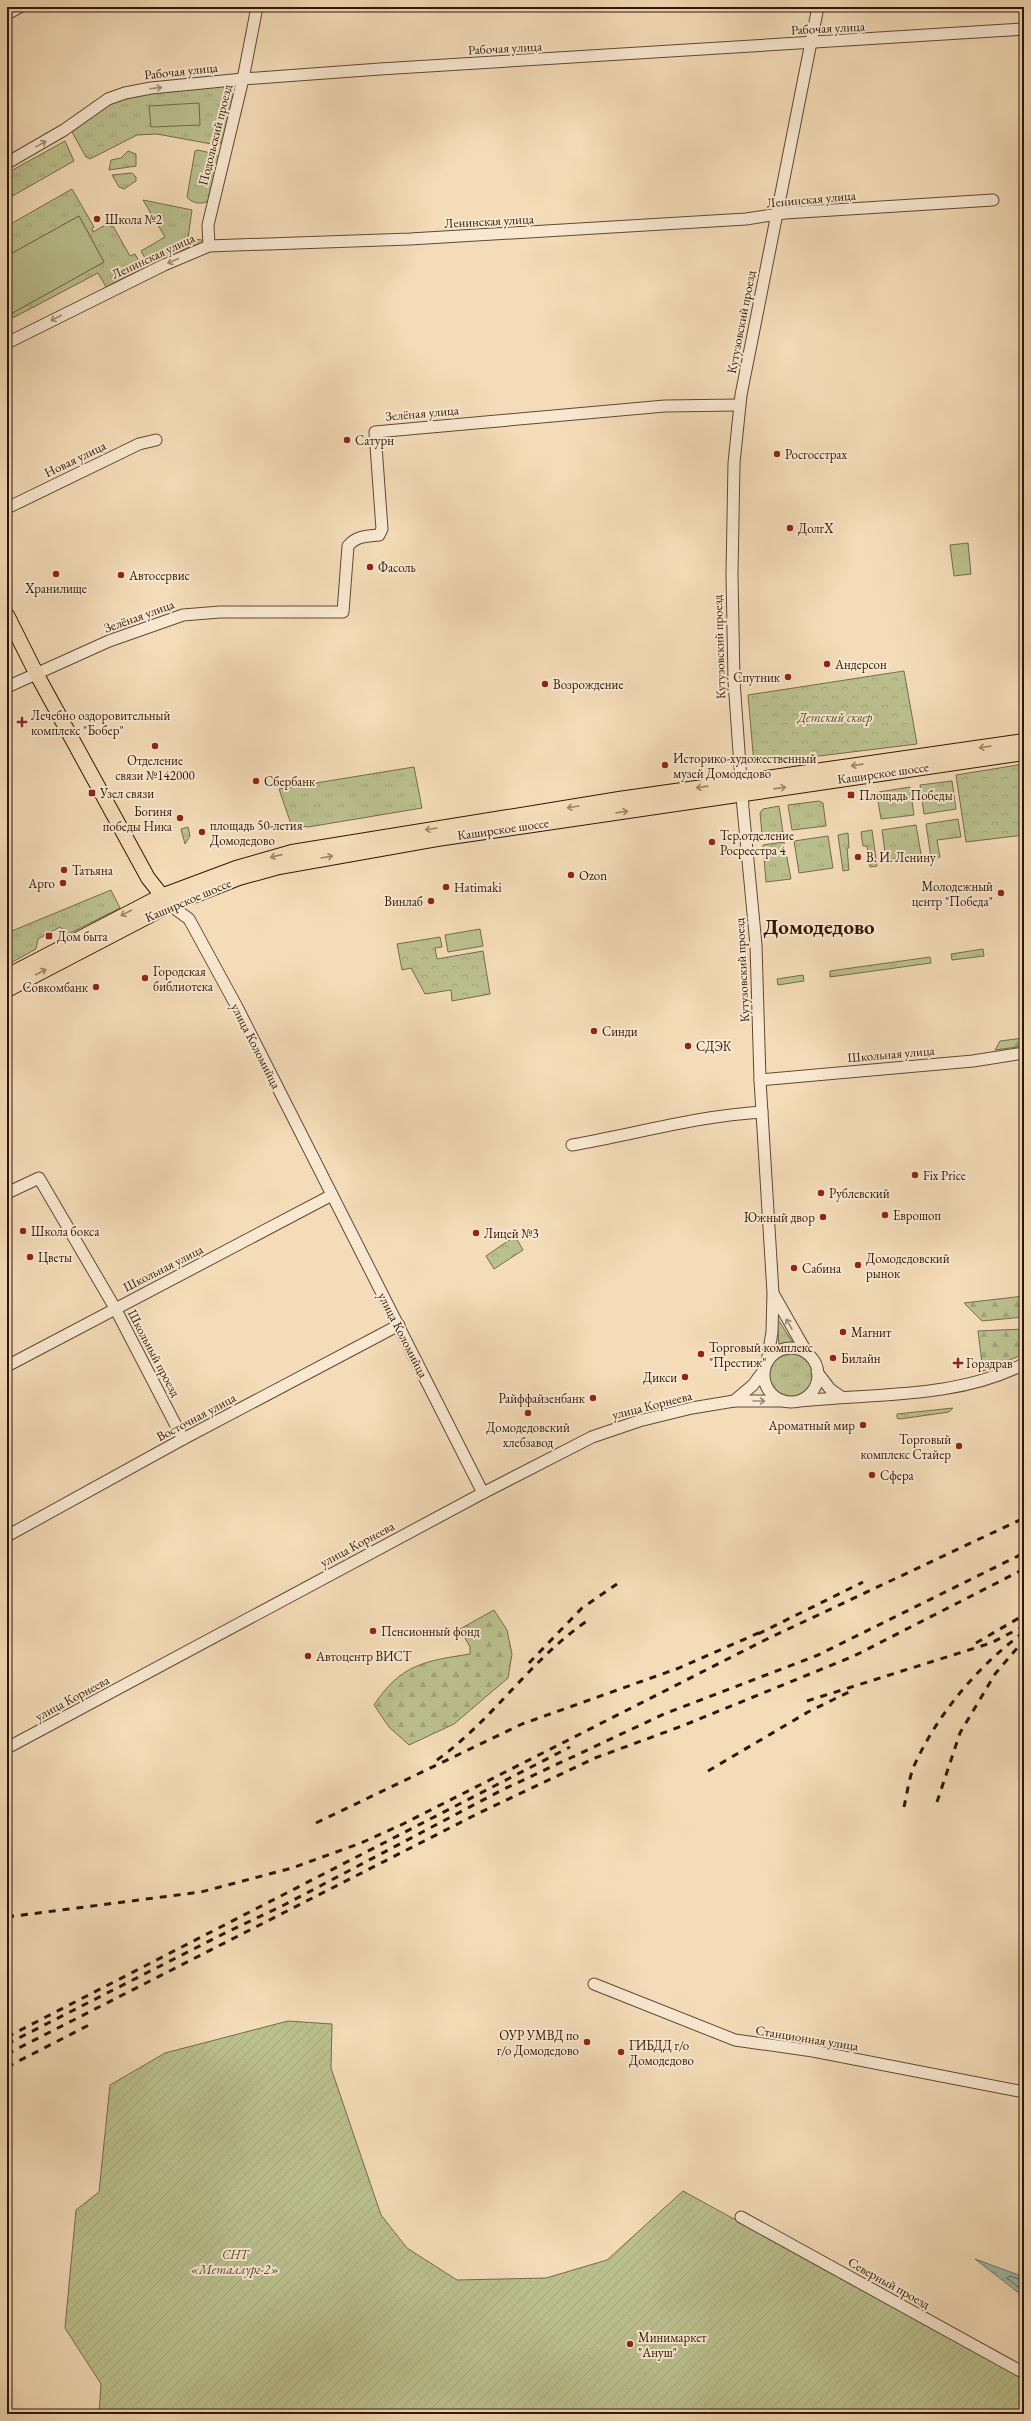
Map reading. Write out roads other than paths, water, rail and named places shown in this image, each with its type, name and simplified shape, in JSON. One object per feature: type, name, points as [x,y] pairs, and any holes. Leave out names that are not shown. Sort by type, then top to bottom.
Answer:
[{"type":"main road","name":"улица Коломийца","points":[[7,615],[36,672],[148,878],[165,901]]},
{"type":"main road","name":"Каширское шоссе","points":[[7,976],[165,901],[251,874],[320,858],[1024,741]]},
{"type":"main road","name":"Каширское шоссе","points":[[741,788],[1024,753]]},
{"type":"main road","name":"Каширское шоссе","points":[[7,990],[165,901]]},
{"type":"street","points":[[7,14],[20,7]]},
{"type":"street","name":"Подольский проезд","points":[[209,246],[208,225],[243,79],[257,7]]},
{"type":"street","name":"Кутузовский проезд","points":[[766,1366],[772,1332],[773,1293],[760,1080],[756,945],[741,788],[735,696],[732,582],[734,463],[739,405],[818,7]]},
{"type":"street","name":"Рабочая улица","points":[[7,163],[46,141],[102,103],[119,94],[151,88],[243,79],[811,44],[1024,29]]},
{"type":"street","name":"Ленинская улица","points":[[7,343],[164,265],[209,246],[410,240],[746,219],[776,214],[993,200]]},
{"type":"street","name":"Зелёная улица","points":[[7,687],[36,672],[109,641],[182,615],[220,612],[343,612],[348,546],[352,541],[364,536],[379,535],[382,529],[375,432],[664,406],[739,405]]},
{"type":"street","name":"Новая улица","points":[[7,508],[139,444],[156,440]]},
{"type":"street","name":"улица Коломийца","points":[[165,901],[188,919],[237,1007],[483,1493]]},
{"type":"street","name":"Школьная улица","points":[[760,1080],[973,1061],[1024,1053]]},
{"type":"street","points":[[572,1145],[677,1122],[762,1112]]},
{"type":"street","name":"Школьный проезд","points":[[7,1193],[39,1178],[115,1308],[183,1439]]},
{"type":"street","name":"Школьная улица","points":[[7,1366],[332,1195]]},
{"type":"street","points":[[773,1293],[807,1354],[816,1365],[817,1372],[814,1388],[800,1400]]},
{"type":"street","name":"Восточная улица","points":[[7,1536],[183,1439],[399,1325]]},
{"type":"street","points":[[734,1401],[753,1385],[772,1356],[785,1349],[800,1350],[807,1354]]},
{"type":"street","points":[[766,1366],[767,1388],[777,1398],[784,1401],[958,1386],[993,1378],[1024,1364]]},
{"type":"street","points":[[817,1372],[830,1389],[840,1396]]},
{"type":"street","name":"улица Корнеева","points":[[7,1748],[483,1493],[601,1433],[648,1418],[734,1401],[784,1401]]},
{"type":"street","name":"Станционная улица","points":[[594,1984],[735,2040],[813,2051],[1024,2092]]},
{"type":"street","name":"Северный проезд","points":[[741,2217],[1024,2373]]},
{"type":"water","points":[[975,2259],[1024,2277],[1024,2297]]},
{"type":"railway","points":[[7,1917],[201,1892],[292,1868],[361,1843],[403,1824],[765,1640],[1024,1518]]},
{"type":"railway","points":[[7,2044],[227,1932],[284,1905],[502,1790],[664,1714],[818,1655],[1024,1553]]},
{"type":"railway","points":[[7,2054],[479,1813],[595,1758],[682,1726],[854,1656],[1024,1569]]},
{"type":"railway","points":[[758,1634],[863,1582]]},
{"type":"railway","points":[[529,1663],[582,1608],[617,1584]]},
{"type":"railway","points":[[976,1643],[1024,1615]]},
{"type":"railway","points":[[437,1760],[476,1727],[547,1654],[587,1621]]},
{"type":"railway","points":[[807,1701],[991,1643],[1024,1626]]},
{"type":"railway","points":[[316,1823],[522,1724],[679,1668],[763,1631]]},
{"type":"railway","points":[[904,1807],[909,1781],[914,1766],[924,1746],[947,1709],[975,1675],[1007,1645],[1024,1632]]},
{"type":"railway","points":[[937,1802],[960,1733],[995,1674],[1024,1640]]},
{"type":"railway","points":[[708,1771],[808,1712],[853,1690]]},
{"type":"railway","points":[[7,2037],[570,1747]]},
{"type":"railway","points":[[7,2067],[89,2025]]},
{"type":"place","name":"Школа №2","points":[[97,219]]},
{"type":"place","name":"Сатурн","points":[[347,440]]},
{"type":"place","name":"Росгосстрах","points":[[777,454]]},
{"type":"place","name":"ДолгХ","points":[[790,528]]},
{"type":"place","name":"Фасоль","points":[[370,567]]},
{"type":"place","name":"Хранилище","points":[[56,574]]},
{"type":"place","name":"Автосервис","points":[[121,575]]},
{"type":"place","name":"Андерсон","points":[[827,664]]},
{"type":"place","name":"Спутник","points":[[788,677]]},
{"type":"place","name":"Возрождение","points":[[545,684]]},
{"type":"place","name":"Лечебно оздоровительный комплекс \"Бобер\"","points":[[22,722]]},
{"type":"place","name":"Отделение связи №142000","points":[[155,746]]},
{"type":"place","name":"Историко-художественный музей Домодедово","points":[[665,765]]},
{"type":"place","name":"Сбербанк","points":[[256,781]]},
{"type":"place","name":"Узел связи","points":[[92,793]]},
{"type":"place","name":"Площадь Победы","points":[[851,795]]},
{"type":"place","name":"Богиня победы Ника","points":[[180,818]]},
{"type":"place","name":"площадь 50-летия Домодедово","points":[[202,832]]},
{"type":"place","name":"Тер.отделение Росреестра 4","points":[[712,842]]},
{"type":"place","name":"В. И. Ленину","points":[[858,857]]},
{"type":"place","name":"Татьяна","points":[[64,870]]},
{"type":"place","name":"Ozon","points":[[571,875]]},
{"type":"place","name":"Арго","points":[[63,883]]},
{"type":"place","name":"Hatimaki","points":[[446,887]]},
{"type":"place","name":"Молодежный центр \"Победа\"","points":[[1001,893]]},
{"type":"place","name":"Винлаб","points":[[431,901]]},
{"type":"place","name":"Дом быта","points":[[49,936]]},
{"type":"place","name":"Городская библиотека","points":[[145,978]]},
{"type":"place","name":"Совкомбанк","points":[[96,987]]},
{"type":"place","name":"Синди","points":[[594,1031]]},
{"type":"place","name":"СДЭК","points":[[688,1046]]},
{"type":"place","name":"Fix Price","points":[[915,1175]]},
{"type":"place","name":"Рублевский","points":[[821,1193]]},
{"type":"place","name":"Еврошоп","points":[[885,1215]]},
{"type":"place","name":"Южный двор","points":[[823,1217]]},
{"type":"place","name":"Школа бокса","points":[[23,1231]]},
{"type":"place","name":"Лицей №3","points":[[476,1233]]},
{"type":"place","name":"Цветы","points":[[30,1257]]},
{"type":"place","name":"Домодедовский рынок","points":[[858,1265]]},
{"type":"place","name":"Сабина","points":[[794,1268]]},
{"type":"place","name":"Магнит","points":[[843,1332]]},
{"type":"place","name":"Торговый комплекс \"Престиж\"","points":[[701,1354]]},
{"type":"place","name":"Билайн","points":[[833,1358]]},
{"type":"place","name":"Горздрав","points":[[958,1363]]},
{"type":"place","name":"Дикси","points":[[685,1377]]},
{"type":"place","name":"Райффайзенбанк","points":[[593,1398]]},
{"type":"place","name":"Домодедовский хлебзавод","points":[[528,1413]]},
{"type":"place","name":"Ароматный мир","points":[[863,1425]]},
{"type":"place","name":"Торговый комплекс Стайер","points":[[959,1446]]},
{"type":"place","name":"Сфера","points":[[872,1475]]},
{"type":"place","name":"Пенсионный фонд","points":[[373,1631]]},
{"type":"place","name":"Автоцентр ВИСТ","points":[[308,1656]]},
{"type":"place","name":"ОУР УМВД по г/о Домодедово","points":[[587,2042]]},
{"type":"place","name":"ГИБДД г/о Домодедово","points":[[621,2052]]},
{"type":"place","name":"Минимаркет \"Ануш\"","points":[[630,2344]]},
{"type":"district","name":"Домодедово","points":[[819,926]]},
{"type":"park label","name":"Детский сквер","points":[[835,717]]},
{"type":"park label","name":"СНТ «Металлург-2»","points":[[235,2262]]}]
